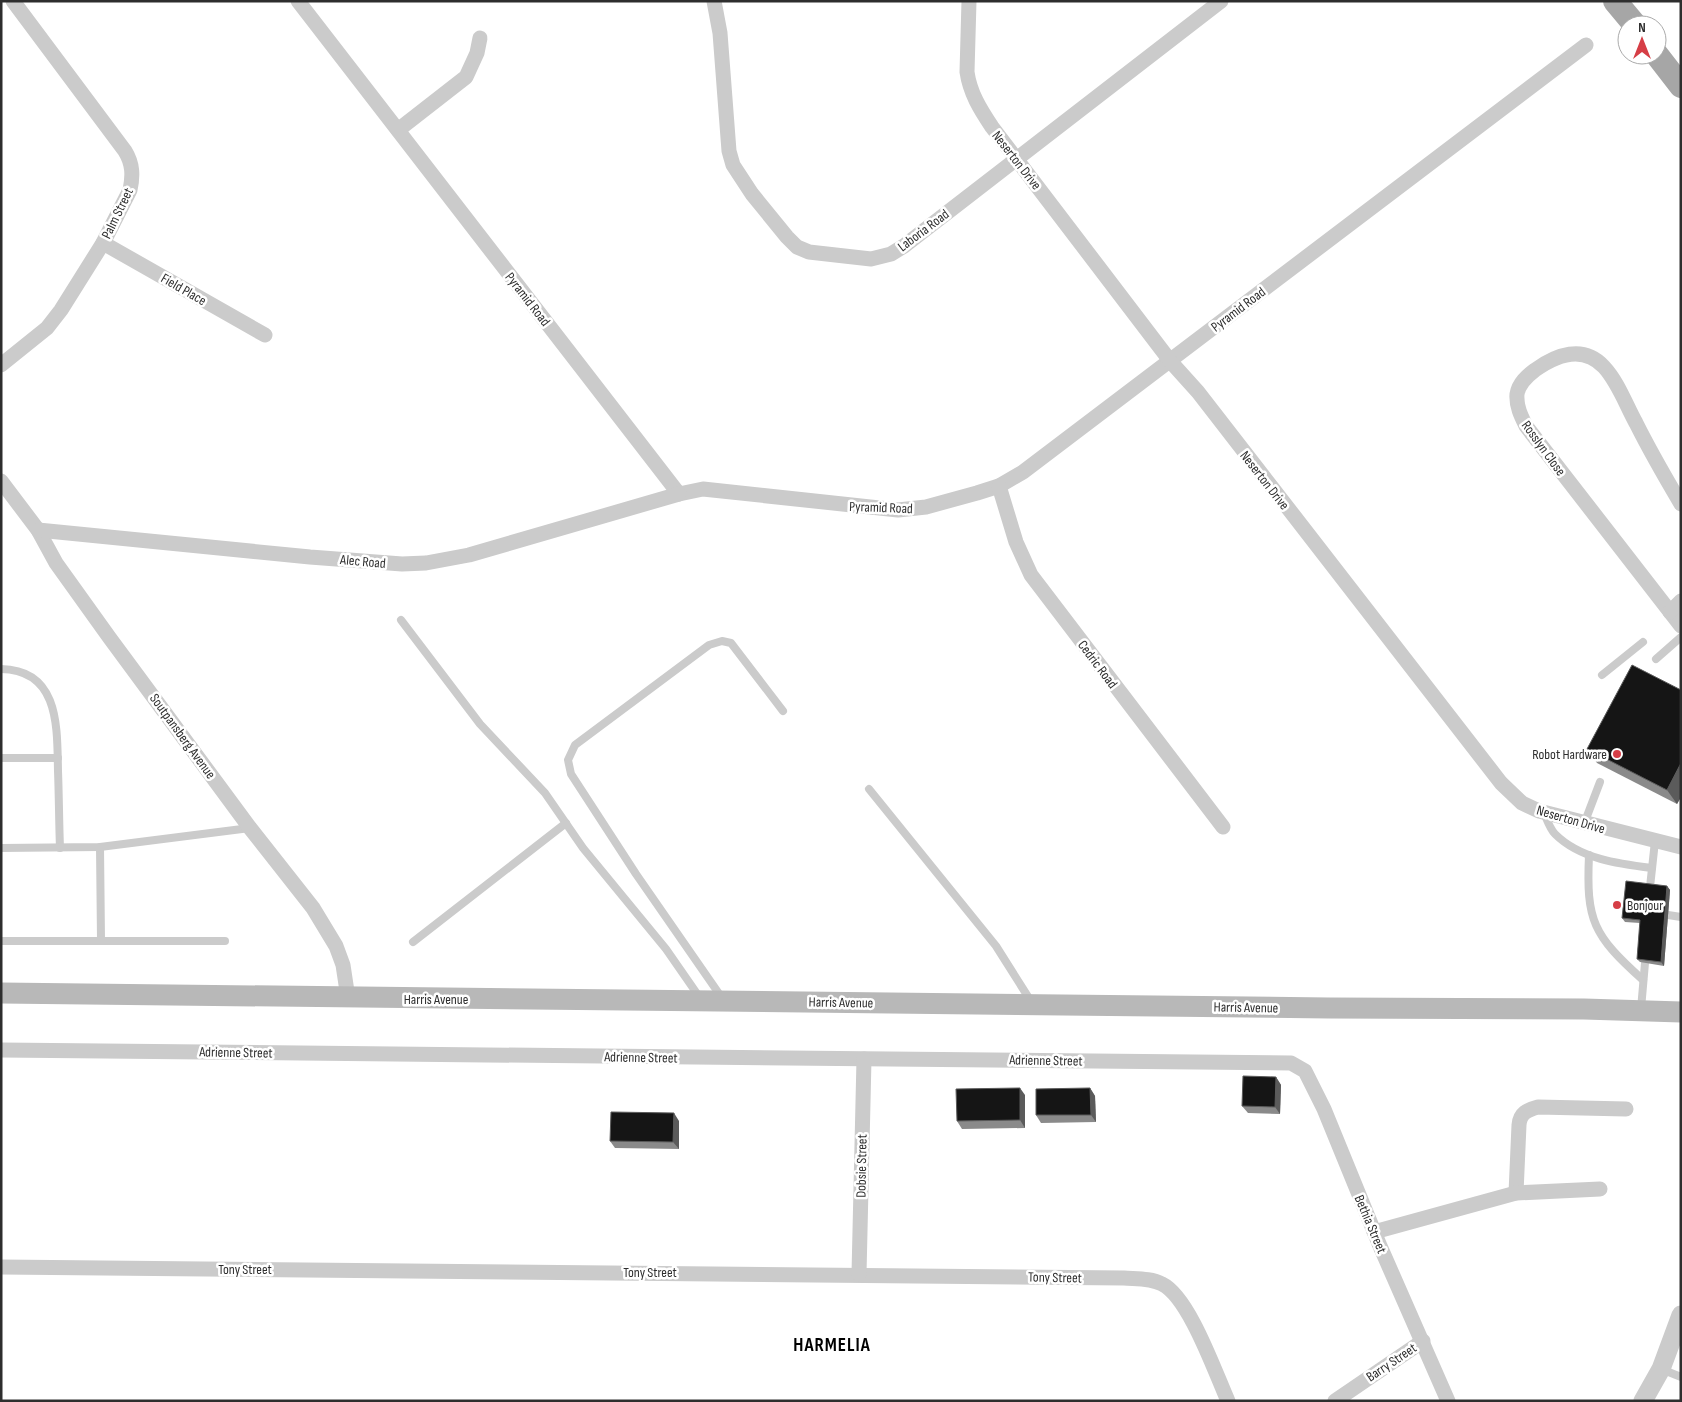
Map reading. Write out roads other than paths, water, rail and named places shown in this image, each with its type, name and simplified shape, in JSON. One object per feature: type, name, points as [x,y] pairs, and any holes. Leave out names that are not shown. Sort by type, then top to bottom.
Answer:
[{"type":"main road","points":[[1616,1],[1627,15]]},
{"type":"main road","points":[[1665,65],[1681,86]]},
{"type":"main road","name":"Harris Avenue","points":[[1,993],[1641,1010],[1681,1012]]},
{"type":"street","name":"Palm Street","points":[[1,365],[47,328],[64,305],[103,243],[130,190],[132,173],[129,158],[13,1]]},
{"type":"street","name":"Pyramid Road","points":[[298,1],[679,494],[703,489],[898,510],[926,507],[999,486],[1044,458],[1586,45]]},
{"type":"street","name":"Laboria Road","points":[[714,1],[720,34],[729,151],[733,165],[752,194],[797,246],[809,252],[848,258],[871,259],[891,254],[1221,1]]},
{"type":"street","name":"Neserton Drive","points":[[968,1],[967,72],[971,92],[992,127],[1172,362],[1198,392],[1496,777],[1522,803],[1544,813],[1681,847]]},
{"type":"street","points":[[398,130],[466,77],[477,53],[480,38]]},
{"type":"street","name":"Field Place","points":[[103,243],[265,335]]},
{"type":"street","name":"Rosslyn Close","points":[[1681,504],[1617,387],[1598,362],[1579,354],[1561,355],[1547,362],[1519,386],[1517,402],[1526,426],[1681,626]]},
{"type":"street","name":"Soutpansberg Avenue","points":[[1,481],[38,530],[56,563],[250,828],[313,908],[336,946],[343,965],[348,998]]},
{"type":"street","name":"Cedric Road","points":[[999,486],[1016,542],[1031,575],[1223,827]]},
{"type":"street","name":"Alec Road","points":[[38,530],[310,557],[402,564],[426,563],[470,555],[679,494]]},
{"type":"street","points":[[1670,612],[1681,601]]},
{"type":"street","name":"Adrienne Street","points":[[1,1050],[1281,1062]]},
{"type":"street","name":"Dobsie Street","points":[[859,1274],[864,1059]]},
{"type":"street","name":"Bethia Street","points":[[1281,1062],[1295,1064],[1308,1076],[1324,1109],[1374,1232],[1448,1401]]},
{"type":"street","points":[[1516,1193],[1518,1140],[1522,1114],[1538,1107],[1626,1109]]},
{"type":"street","points":[[1374,1232],[1516,1193],[1600,1189]]},
{"type":"street","name":"Tony Street","points":[[1,1267],[1124,1278],[1160,1283],[1174,1292],[1185,1307],[1228,1401]]},
{"type":"street","points":[[1643,1401],[1661,1368],[1681,1315]]},
{"type":"street","name":"Barry Street","points":[[1335,1401],[1423,1341]]},
{"type":"lane","points":[[401,620],[480,724],[545,793],[589,856],[666,950],[703,1001]]},
{"type":"lane","points":[[1656,659],[1681,637]]},
{"type":"lane","points":[[725,1001],[636,874],[587,799],[571,774],[568,760],[574,745],[709,645],[722,641],[731,644],[784,711]]},
{"type":"lane","points":[[1602,675],[1643,642]]},
{"type":"lane","points":[[1,669],[23,671],[47,694],[57,722],[60,848]]},
{"type":"lane","points":[[1,758],[58,758]]},
{"type":"lane","points":[[1584,824],[1600,782]]},
{"type":"lane","points":[[869,789],[996,946],[1033,1004]]},
{"type":"lane","points":[[1544,813],[1554,833],[1568,844],[1614,863],[1652,868]]},
{"type":"lane","points":[[413,942],[566,823]]},
{"type":"lane","points":[[1,848],[100,847],[250,828]]},
{"type":"lane","points":[[1650,887],[1655,841]]},
{"type":"lane","points":[[100,847],[101,940]]},
{"type":"lane","points":[[1589,854],[1587,892],[1593,922],[1620,959],[1643,980]]},
{"type":"lane","points":[[1668,915],[1681,917]]},
{"type":"lane","points":[[1,941],[225,941]]},
{"type":"lane","points":[[1641,1010],[1644,963]]},
{"type":"lane","points":[[1661,1368],[1681,1377]]},
{"type":"place","name":"Robot Hardware","points":[[1617,754]]},
{"type":"place","name":"Bonjour","points":[[1617,905]]},
{"type":"district","name":"HARMELIA","points":[[832,1344]]}]
